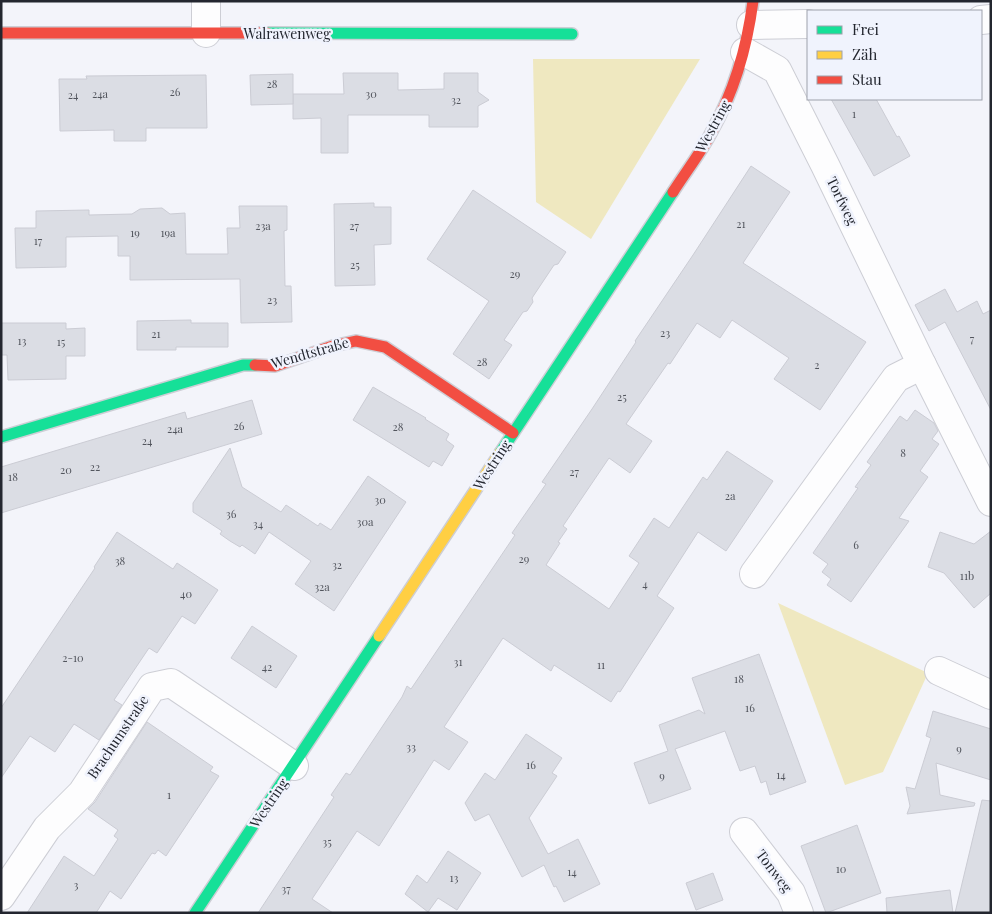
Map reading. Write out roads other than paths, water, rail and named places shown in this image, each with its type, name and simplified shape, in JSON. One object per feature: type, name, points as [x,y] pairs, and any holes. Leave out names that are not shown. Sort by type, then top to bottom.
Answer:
[{"type":"street","points":[[206,1],[206,33]]},
{"type":"street","points":[[752,13],[807,24]]},
{"type":"street","name":"Westring","points":[[195,913],[710,136],[727,104],[736,80],[745,52],[752,13]]},
{"type":"street","name":"Walrawenweg","points":[[1,33],[572,34]]},
{"type":"street","name":"Torfweg","points":[[745,52],[777,70],[991,502]]},
{"type":"street","name":"Wendtstraße","points":[[1,438],[243,365],[275,366],[333,346],[356,341],[385,347],[513,432]]},
{"type":"street","points":[[754,574],[896,378],[922,365]]},
{"type":"street","points":[[939,671],[991,695]]},
{"type":"street","name":"Brachumstraße","points":[[1,896],[46,828],[82,793],[152,687],[171,683],[294,766]]},
{"type":"street","name":"Tonweg","points":[[744,832],[791,892],[799,913]]}]
